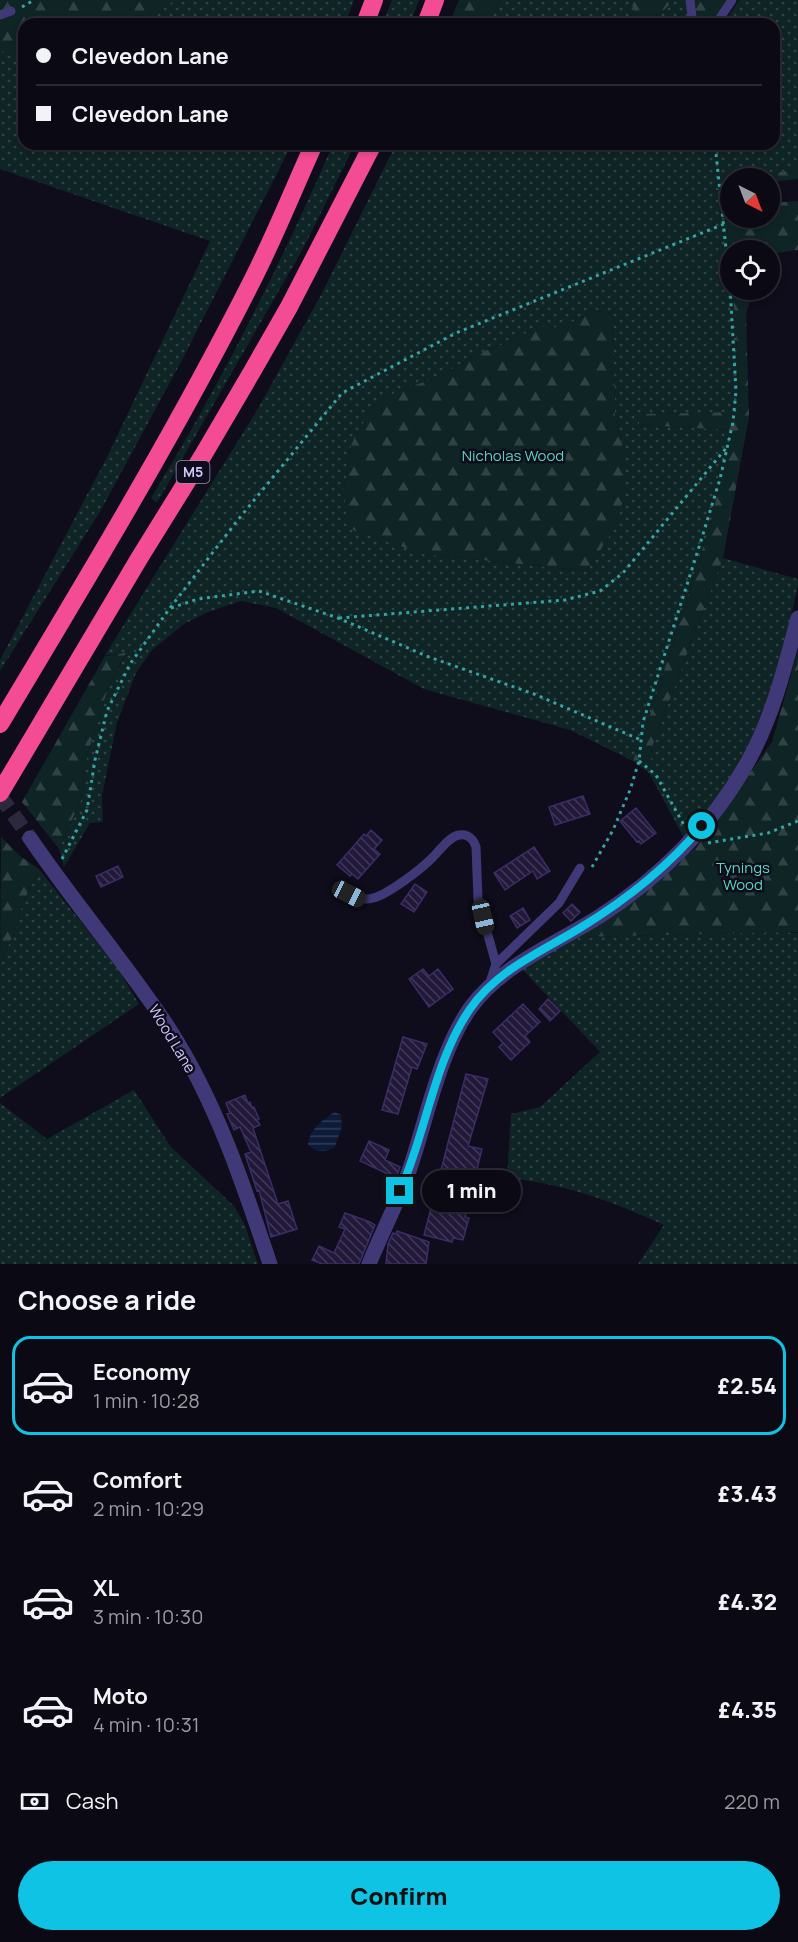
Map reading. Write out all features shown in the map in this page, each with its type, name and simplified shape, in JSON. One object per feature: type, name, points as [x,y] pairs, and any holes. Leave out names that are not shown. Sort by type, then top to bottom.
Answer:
[{"type":"highway","points":[[367,18],[374,0]]},
{"type":"highway","points":[[428,18],[435,0]]},
{"type":"highway","name":"M5","points":[[0,724],[217,350],[255,274],[311,150]]},
{"type":"highway","name":"M5","points":[[0,793],[295,297],[370,150]]},
{"type":"street","points":[[369,1264],[409,1171],[446,1055],[471,1008],[487,989],[512,968],[623,901],[645,884],[690,840],[735,783],[747,764],[762,733],[788,657],[798,618]]},
{"type":"street","name":"Wood Lane","points":[[30,838],[124,964],[176,1041],[218,1119],[244,1186],[270,1264]]},
{"type":"lane","points":[[690,0],[692,18]]},
{"type":"lane","points":[[720,18],[732,0]]},
{"type":"lane","points":[[0,15],[11,11]]},
{"type":"lane","points":[[338,888],[361,900],[374,898],[420,868],[454,837],[460,834],[466,835],[474,842],[476,848],[478,899],[496,964]]},
{"type":"lane","points":[[487,989],[496,964],[558,903],[580,868]]},
{"type":"path","points":[[716,150],[720,188]]},
{"type":"path","points":[[54,873],[87,810],[95,760],[107,711],[130,664],[237,521],[342,393],[456,333],[720,226]]},
{"type":"path","points":[[639,761],[643,722],[700,544],[733,422],[736,391],[724,228]]},
{"type":"path","points":[[338,618],[565,600],[600,591],[622,573],[728,446]]},
{"type":"path","points":[[170,608],[198,599],[259,591],[338,618],[429,657],[534,694],[641,740]]},
{"type":"green space","points":[[0,0],[354,0],[347,18],[18,18],[18,150],[289,150],[182,360],[101,510],[0,671],[0,660],[108,455],[210,241],[0,169]]},
{"type":"green space","points":[[0,0],[175,0],[155,18],[18,18],[18,55],[0,51]]},
{"type":"green space","points":[[392,0],[419,0],[412,18],[385,18]]},
{"type":"green space","points":[[459,0],[500,0],[492,18],[452,18]]},
{"type":"green space","points":[[500,0],[630,0],[637,18],[492,18]]},
{"type":"green space","points":[[630,0],[674,0],[657,18],[637,18]]},
{"type":"green space","points":[[674,0],[686,0],[689,18],[657,17]]},
{"type":"green space","points":[[694,0],[728,0],[715,18],[697,18]]},
{"type":"green space","points":[[739,0],[798,0],[798,170],[780,172],[780,168],[720,168],[720,228],[727,228],[728,240],[720,240],[720,300],[734,300],[741,413],[639,414],[639,425],[732,430],[711,522],[650,715],[633,761],[570,730],[424,689],[276,608],[241,601],[208,612],[184,624],[152,650],[136,673],[117,723],[102,795],[103,822],[90,823],[64,867],[59,849],[81,800],[87,756],[108,688],[126,654],[105,655],[256,412],[321,295],[393,150],[780,150],[780,18],[727,18]],"holes":[[[593,311],[613,313],[615,416],[622,443],[612,532],[587,571],[424,554],[344,491],[350,449],[400,390],[442,376],[474,355],[540,327],[561,328]]]},
{"type":"green space","points":[[330,150],[352,150],[304,247],[157,503],[151,498],[201,412],[292,235]]},
{"type":"green space","points":[[798,170],[798,179],[780,181],[780,172]]},
{"type":"green space","points":[[798,201],[798,250],[780,253],[780,240],[728,240],[727,228],[780,228],[780,202]]},
{"type":"green space","points":[[734,300],[750,300],[746,314],[749,417],[723,558],[652,747],[649,773],[633,761],[650,715],[711,522],[732,430],[639,425],[639,414],[741,412]]},
{"type":"green space","name":"Nicholas Wood","points":[[593,311],[613,313],[615,416],[622,443],[625,475],[620,513],[612,532],[587,571],[424,554],[353,530],[346,514],[344,491],[350,449],[357,431],[380,401],[400,390],[442,376],[474,355],[504,344],[540,326],[561,328]]},
{"type":"green space","points":[[723,558],[798,579],[798,584],[779,661],[751,738],[722,790],[684,838],[649,773],[652,747]]},
{"type":"green space","name":"Tynings Wood","points":[[798,650],[798,932],[579,937],[666,874],[698,845],[772,742]]},
{"type":"green space","points":[[126,653],[108,688],[87,756],[81,800],[59,849],[22,802],[105,656]]},
{"type":"green space","points":[[1,837],[20,856],[39,869],[22,905],[15,931],[0,964]]},
{"type":"green space","points":[[39,869],[118,969],[139,1004],[0,1098],[0,964],[15,931],[22,905]]},
{"type":"green space","points":[[798,933],[798,1264],[638,1264],[664,1225],[569,1189],[507,1178],[511,1114],[540,1107],[600,1052],[521,968],[579,937]]},
{"type":"green space","points":[[134,1090],[171,1147],[234,1206],[245,1225],[258,1264],[0,1264],[0,1103],[47,1139]]},
{"type":"water","points":[[335,1112],[341,1115],[342,1126],[335,1147],[325,1151],[308,1145],[314,1130]]},
{"type":"building","points":[[583,796],[590,814],[555,825],[549,807]]},
{"type":"building","points":[[636,808],[656,833],[641,844],[620,821]]},
{"type":"building","points":[[371,830],[382,840],[374,849],[380,854],[358,879],[352,874],[350,876],[337,865],[364,834],[366,836]]},
{"type":"building","points":[[534,847],[550,871],[537,879],[533,871],[505,890],[494,873]]},
{"type":"building","points":[[118,866],[123,877],[101,887],[96,876]]},
{"type":"building","points":[[415,884],[427,892],[414,912],[401,904]]},
{"type":"building","points":[[572,904],[580,912],[571,921],[563,913]]},
{"type":"building","points":[[523,908],[530,920],[517,928],[510,916]]},
{"type":"building","points":[[423,969],[429,976],[438,969],[453,989],[429,1007],[409,979]]},
{"type":"building","points":[[548,999],[560,1011],[550,1021],[539,1009]]},
{"type":"building","points":[[523,1004],[540,1022],[525,1036],[530,1042],[511,1060],[499,1047],[503,1043],[493,1032]]},
{"type":"building","points":[[403,1037],[427,1044],[417,1069],[412,1067],[398,1114],[382,1110]]},
{"type":"building","points":[[466,1074],[488,1079],[468,1146],[482,1149],[465,1217],[469,1218],[463,1240],[453,1238],[452,1242],[424,1235]]},
{"type":"building","points":[[245,1095],[259,1119],[257,1120],[260,1125],[253,1128],[278,1204],[288,1201],[297,1229],[271,1237],[259,1190],[257,1191],[245,1154],[251,1152],[240,1127],[234,1130],[227,1114],[230,1113],[226,1103]]},
{"type":"building","points":[[369,1141],[389,1150],[385,1160],[400,1167],[396,1178],[360,1161]]},
{"type":"building","points":[[345,1213],[375,1225],[359,1264],[322,1264],[312,1260],[319,1246],[334,1253],[345,1229],[339,1227]]},
{"type":"building","points":[[397,1231],[429,1242],[426,1264],[386,1264],[388,1244],[393,1233],[396,1234]]},
{"type":"tunnel","points":[[0,796],[30,838]]},
{"type":"route","points":[[400,1191],[409,1171],[446,1055],[455,1034],[471,1008],[487,989],[512,968],[579,929],[645,884],[683,848],[702,826]]}]
